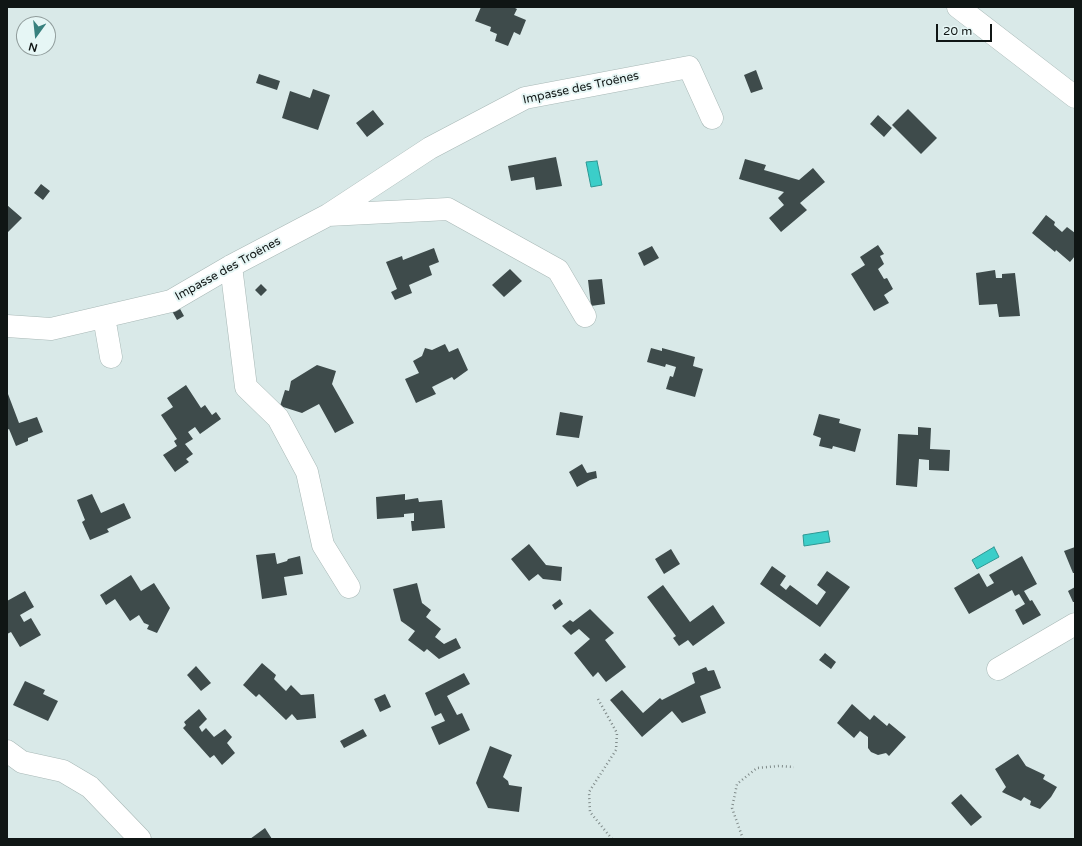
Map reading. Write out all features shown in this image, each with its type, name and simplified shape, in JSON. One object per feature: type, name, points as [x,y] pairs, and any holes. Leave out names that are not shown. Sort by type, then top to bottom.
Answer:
[{"type":"street","points":[[958,7],[1075,97]]},
{"type":"street","name":"Impasse des Troënes","points":[[7,326],[51,329],[171,301],[231,266],[328,214],[430,148],[525,98],[688,67],[712,118]]},
{"type":"street","name":"Impasse des Troënes","points":[[328,214],[448,209],[558,270],[585,316]]},
{"type":"street","points":[[231,266],[246,387],[278,418],[307,472],[323,545],[350,587]]},
{"type":"street","points":[[104,317],[111,357]]},
{"type":"street","points":[[998,669],[1075,624]]},
{"type":"street","points":[[7,751],[22,762],[63,771],[90,787],[140,839]]},
{"type":"path","points":[[598,699],[616,733],[616,750],[589,792],[590,812],[612,839]]},
{"type":"path","points":[[743,839],[732,808],[737,784],[757,768],[779,766],[794,767]]},
{"type":"water","points":[[597,161],[602,185],[591,187],[586,162]]},
{"type":"water","points":[[828,531],[830,542],[804,546],[803,535]]},
{"type":"water","points":[[994,547],[999,557],[977,569],[972,560]]},
{"type":"building","points":[[481,7],[513,7],[517,9],[514,15],[526,20],[520,35],[514,32],[508,46],[495,41],[497,34],[490,31],[491,27],[475,21]]},
{"type":"building","points":[[756,70],[763,89],[751,93],[744,75]]},
{"type":"building","points":[[259,74],[280,81],[277,90],[256,83]]},
{"type":"building","points":[[313,89],[330,95],[318,130],[282,118],[290,91],[310,98]]},
{"type":"building","points":[[908,109],[937,138],[921,154],[892,125]]},
{"type":"building","points":[[373,110],[384,124],[367,137],[356,123]]},
{"type":"building","points":[[878,115],[892,128],[884,137],[870,124]]},
{"type":"building","points":[[556,157],[562,186],[536,190],[534,177],[511,181],[508,166]]},
{"type":"building","points":[[745,159],[766,165],[764,170],[799,180],[813,168],[825,182],[800,203],[807,210],[781,232],[769,218],[784,205],[778,198],[784,192],[739,179]]},
{"type":"building","points":[[41,184],[50,191],[43,200],[34,193]]},
{"type":"building","points":[[7,205],[22,218],[7,233]]},
{"type":"building","points":[[1046,215],[1055,222],[1054,225],[1062,232],[1067,227],[1075,233],[1075,256],[1070,262],[1032,233]]},
{"type":"building","points":[[878,245],[884,254],[880,256],[884,264],[878,269],[884,279],[887,278],[893,289],[884,295],[889,303],[874,311],[851,274],[865,265],[860,257]]},
{"type":"building","points":[[652,246],[659,258],[644,266],[638,253]]},
{"type":"building","points":[[434,248],[439,262],[429,266],[432,275],[409,285],[412,293],[395,300],[391,292],[397,289],[386,262],[402,256],[403,260]]},
{"type":"building","points":[[510,269],[522,281],[504,297],[492,285]]},
{"type":"building","points":[[995,270],[996,278],[1002,278],[1002,274],[1015,273],[1020,316],[999,317],[997,304],[979,305],[976,273]]},
{"type":"building","points":[[602,279],[605,304],[591,306],[588,280]]},
{"type":"building","points":[[261,284],[267,290],[261,296],[255,290]]},
{"type":"building","points":[[179,307],[184,316],[177,320],[172,311]]},
{"type":"building","points":[[445,344],[449,352],[458,348],[468,370],[454,380],[452,377],[432,387],[436,394],[416,403],[405,379],[419,373],[413,361],[422,356],[425,348],[432,350]]},
{"type":"building","points":[[651,348],[662,351],[662,348],[695,357],[693,366],[703,369],[695,397],[666,389],[670,376],[673,377],[676,367],[666,364],[665,367],[647,362]]},
{"type":"building","points":[[317,365],[336,371],[332,384],[354,423],[335,433],[319,404],[302,413],[280,406],[285,390],[289,391],[291,381]]},
{"type":"building","points":[[186,385],[201,408],[205,405],[212,415],[216,412],[221,419],[200,434],[195,427],[188,432],[193,439],[185,444],[193,454],[186,459],[189,462],[175,472],[163,455],[177,446],[174,441],[177,439],[161,415],[173,407],[167,398]]},
{"type":"building","points":[[7,394],[19,423],[37,417],[43,432],[28,438],[28,441],[16,446],[9,429],[7,430]]},
{"type":"building","points":[[560,412],[583,416],[579,438],[556,435]]},
{"type":"building","points":[[819,414],[840,419],[839,423],[861,429],[855,452],[833,446],[832,449],[819,446],[821,438],[813,435]]},
{"type":"building","points":[[918,427],[931,428],[930,449],[950,450],[949,471],[929,470],[929,460],[919,459],[917,487],[896,485],[898,434],[918,435]]},
{"type":"building","points":[[582,464],[587,473],[596,471],[597,478],[577,487],[569,472]]},
{"type":"building","points":[[92,494],[101,513],[124,503],[131,518],[107,529],[109,532],[90,540],[82,522],[85,520],[77,500]]},
{"type":"building","points":[[405,494],[405,500],[418,498],[419,502],[442,500],[445,528],[412,531],[411,521],[414,521],[414,513],[404,514],[404,517],[377,519],[376,497]]},
{"type":"building","points":[[529,544],[546,565],[562,567],[561,581],[543,579],[538,574],[529,581],[511,559]]},
{"type":"building","points":[[1075,547],[1075,573],[1073,573],[1064,551]]},
{"type":"building","points":[[671,549],[680,564],[664,574],[655,559]]},
{"type":"building","points":[[275,553],[277,564],[300,556],[303,574],[284,577],[287,595],[262,599],[256,555]]},
{"type":"building","points":[[1022,556],[1037,584],[1024,591],[1030,601],[1032,600],[1041,615],[1023,625],[1015,610],[1025,604],[1019,594],[1015,596],[1012,590],[969,614],[954,588],[979,573],[987,587],[994,583],[989,575]]},
{"type":"building","points":[[772,566],[786,576],[780,585],[786,590],[790,585],[817,605],[826,592],[817,585],[827,571],[850,587],[820,627],[760,584]]},
{"type":"building","points":[[131,575],[141,591],[154,583],[170,608],[157,633],[147,629],[149,625],[144,623],[139,615],[130,621],[115,599],[106,605],[100,595]]},
{"type":"building","points":[[417,583],[422,603],[431,610],[426,617],[441,629],[435,637],[444,644],[456,638],[461,648],[439,659],[427,649],[424,652],[408,640],[415,631],[401,621],[393,589]]},
{"type":"building","points":[[663,585],[690,622],[713,605],[725,623],[693,646],[688,640],[679,646],[673,638],[676,636],[647,597]]},
{"type":"building","points":[[1075,587],[1075,602],[1073,602],[1068,591]]},
{"type":"building","points":[[25,591],[34,607],[20,615],[24,622],[31,618],[41,635],[20,647],[11,632],[7,634],[7,601]]},
{"type":"building","points":[[560,599],[563,604],[555,610],[552,605]]},
{"type":"building","points":[[590,609],[614,633],[605,640],[626,667],[606,682],[598,672],[593,677],[574,653],[590,639],[579,629],[571,635],[562,626],[570,620],[573,622]]},
{"type":"building","points":[[825,653],[836,662],[831,669],[819,660]]},
{"type":"building","points":[[262,663],[276,675],[274,679],[286,691],[291,685],[301,695],[314,694],[316,718],[297,720],[292,714],[286,720],[259,694],[256,697],[243,685]]},
{"type":"building","points":[[196,666],[211,683],[201,691],[187,675]]},
{"type":"building","points":[[706,667],[708,671],[714,670],[721,688],[700,696],[706,713],[682,723],[672,711],[642,737],[610,700],[622,690],[643,713],[660,698],[662,700],[695,683],[692,673]]},
{"type":"building","points":[[464,673],[470,684],[447,696],[457,715],[462,713],[470,730],[439,745],[431,727],[445,721],[441,713],[435,716],[425,693]]},
{"type":"building","points":[[25,681],[45,690],[43,694],[58,701],[48,721],[13,705]]},
{"type":"building","points":[[385,694],[391,707],[380,712],[374,699]]},
{"type":"building","points":[[852,704],[870,720],[874,715],[887,726],[889,723],[906,737],[889,756],[886,753],[878,755],[871,752],[868,748],[868,737],[860,731],[854,738],[837,723]]},
{"type":"building","points":[[199,709],[207,719],[199,727],[202,732],[206,728],[214,737],[225,729],[232,737],[227,743],[235,753],[222,765],[214,755],[210,758],[183,728],[186,725],[184,722]]},
{"type":"building","points":[[363,729],[367,736],[344,748],[340,741]]},
{"type":"building","points":[[490,746],[512,755],[503,777],[508,781],[509,785],[522,787],[519,812],[488,808],[476,783]]},
{"type":"building","points":[[1018,754],[1026,766],[1045,775],[1043,779],[1057,787],[1051,797],[1040,809],[1030,805],[1031,801],[1024,797],[1021,801],[1002,792],[1006,787],[995,769]]},
{"type":"building","points":[[961,794],[982,817],[971,826],[951,803]]},
{"type":"building","points":[[265,828],[272,839],[250,839]]}]
